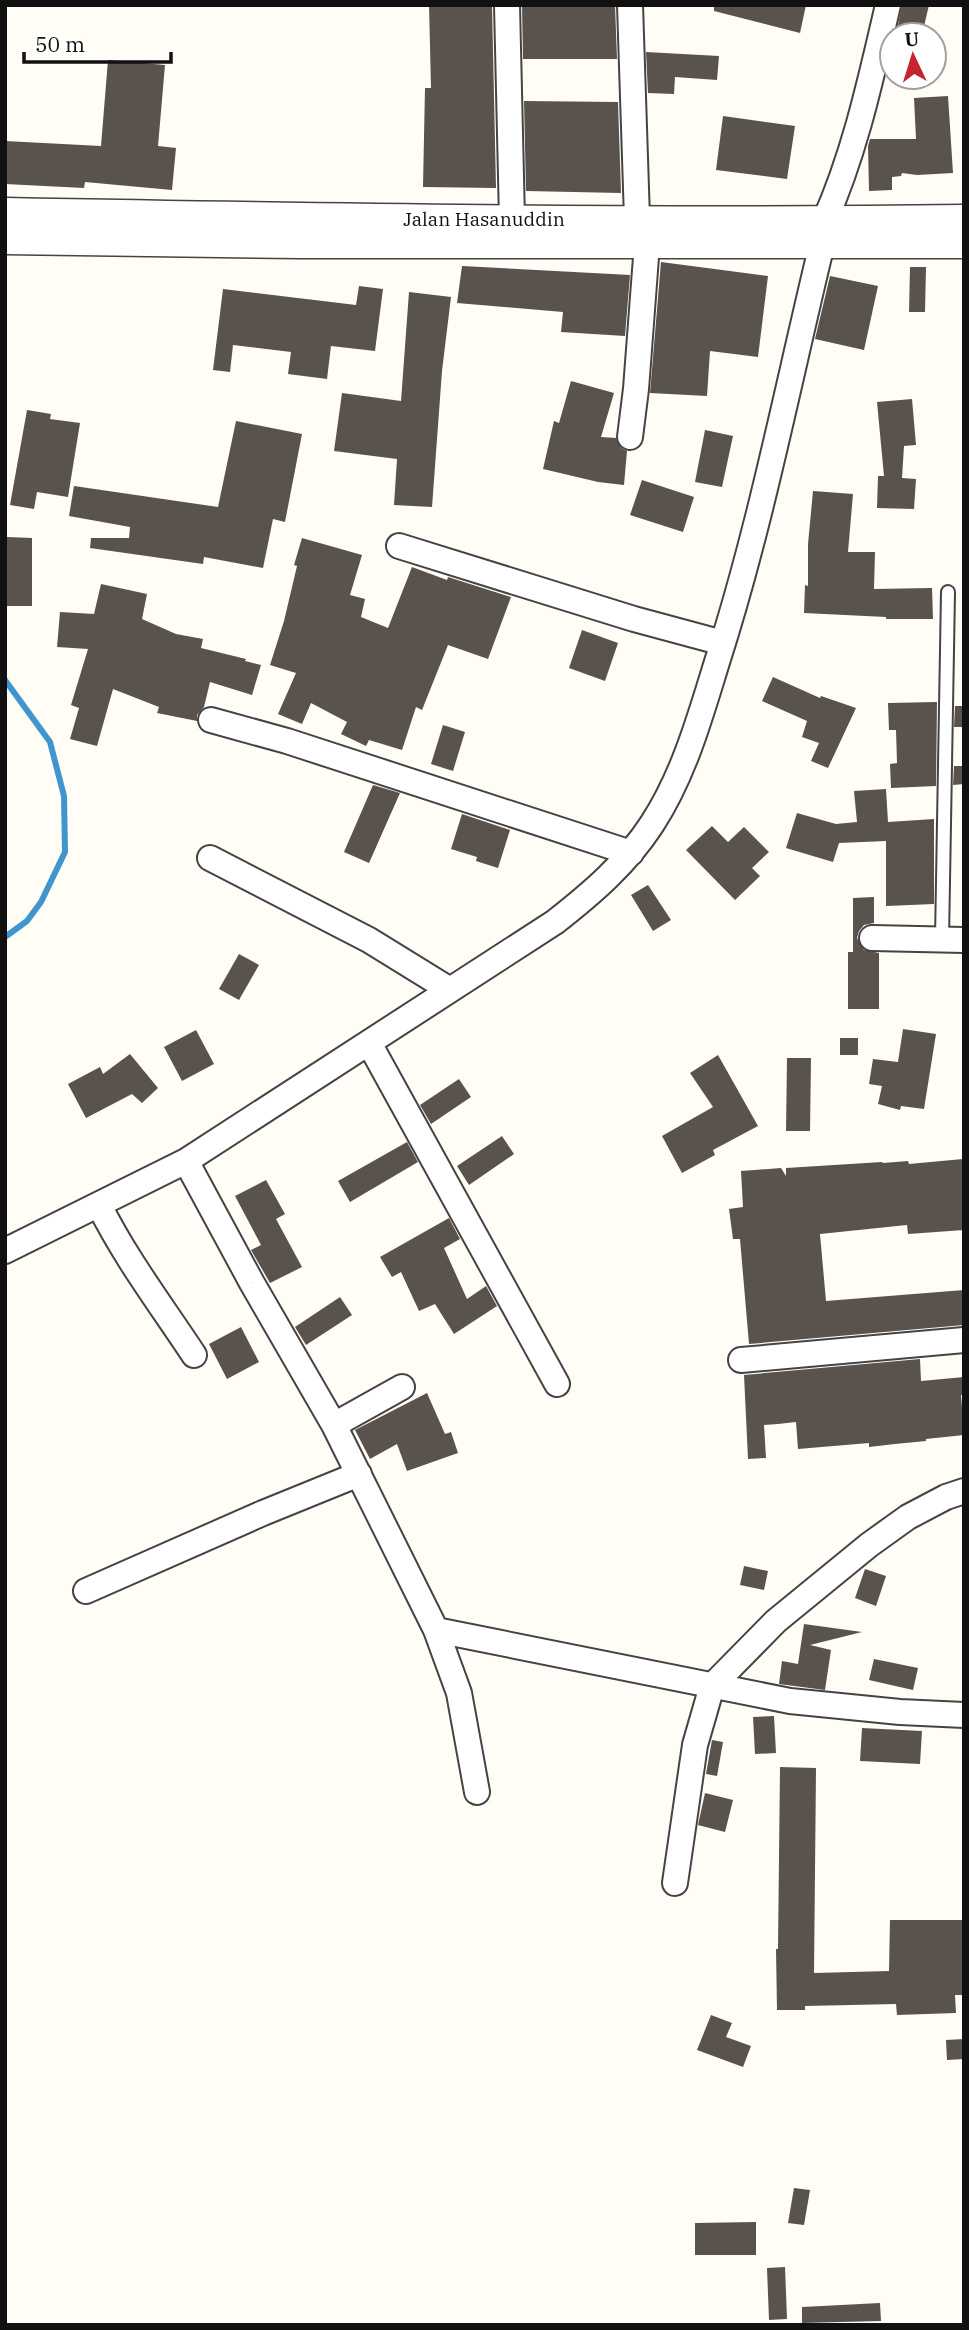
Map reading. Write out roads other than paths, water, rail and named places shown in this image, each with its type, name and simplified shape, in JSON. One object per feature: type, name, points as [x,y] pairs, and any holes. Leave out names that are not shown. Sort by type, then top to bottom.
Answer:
[{"type":"street","points":[[507,5],[512,220]]},
{"type":"street","points":[[630,437],[636,389],[642,231],[631,5]]},
{"type":"street","points":[[5,1251],[186,1161],[555,922],[594,892],[631,853],[653,823],[676,781],[699,720],[751,548],[823,233],[844,173],[888,5]]},
{"type":"street","name":"Jalan Hasanuddin","points":[[5,213],[223,230],[823,233],[964,243]]},
{"type":"street","name":"Jalan Hasanuddin","points":[[5,239],[512,220],[642,231]]},
{"type":"street","name":"Jalan Hasanuddin","points":[[823,233],[964,220]]},
{"type":"street","points":[[399,546],[634,619],[723,643]]},
{"type":"street","points":[[211,720],[287,741],[631,853]]},
{"type":"street","points":[[210,858],[369,940],[450,990]]},
{"type":"street","points":[[872,938],[953,939]]},
{"type":"street","points":[[369,1043],[557,1384]]},
{"type":"street","points":[[186,1161],[334,1425],[436,1630],[459,1693],[477,1792]]},
{"type":"street","points":[[99,1205],[118,1243],[194,1355]]},
{"type":"street","points":[[741,1360],[964,1340]]},
{"type":"street","points":[[334,1425],[402,1387]]},
{"type":"street","points":[[86,1591],[359,1474]]},
{"type":"street","points":[[675,1883],[695,1745],[712,1686],[776,1621],[869,1545],[908,1517],[946,1497],[964,1491]]},
{"type":"street","points":[[436,1630],[790,1701],[964,1716]]},
{"type":"lane","points":[[948,592],[953,939]]},
{"type":"waterway","points":[[5,680],[50,742],[64,796],[65,852],[41,902],[27,921],[5,937]]}]
